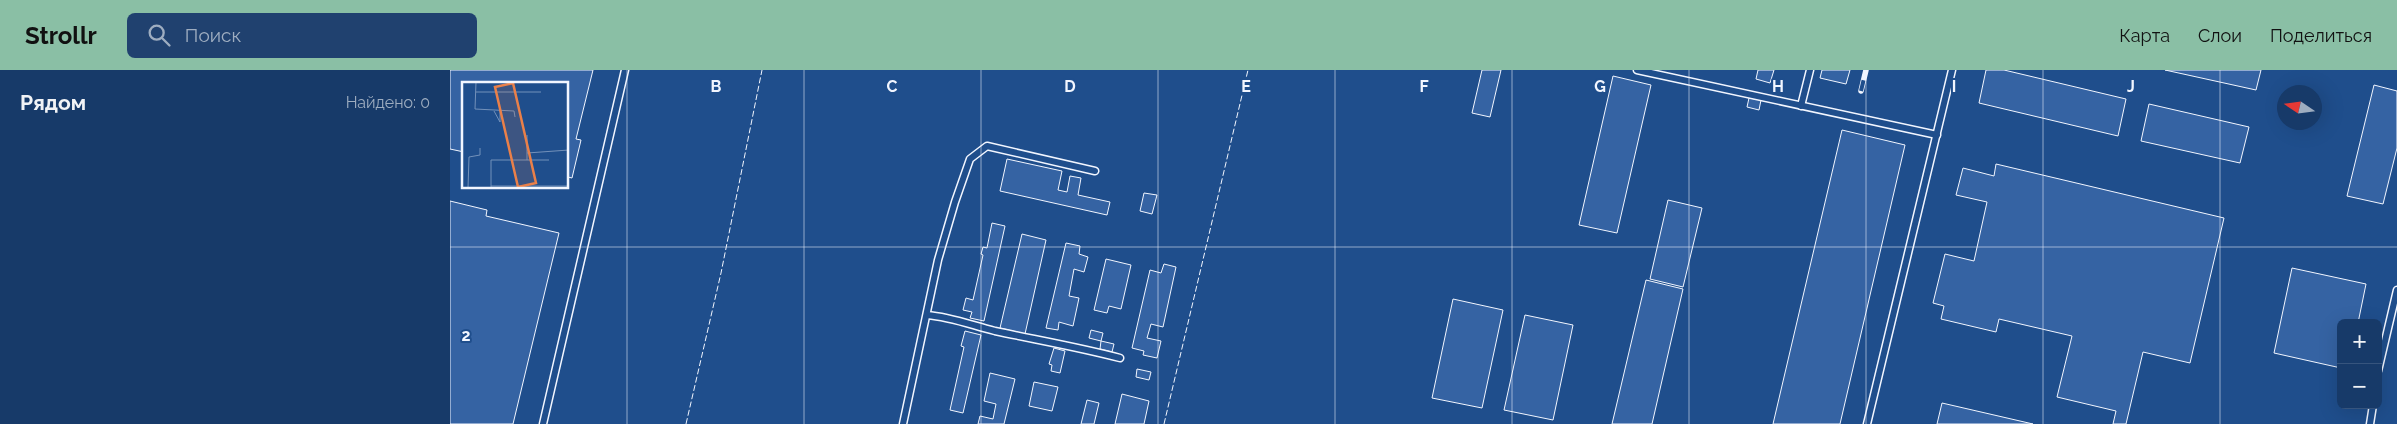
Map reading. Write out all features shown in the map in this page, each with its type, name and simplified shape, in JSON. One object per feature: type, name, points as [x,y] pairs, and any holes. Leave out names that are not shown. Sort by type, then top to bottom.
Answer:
[{"type":"lane","points":[[543,424],[625,70]]},
{"type":"lane","points":[[1637,70],[1937,135]]},
{"type":"lane","points":[[1801,106],[1810,70]]},
{"type":"lane","points":[[1867,424],[1952,70]]},
{"type":"lane","points":[[903,424],[938,260],[970,159],[987,146],[1094,171]]},
{"type":"lane","points":[[2380,364],[2397,290]]},
{"type":"lane","points":[[927,315],[947,316],[993,330],[1074,346],[1120,358]]},
{"type":"lane","points":[[2370,424],[2372,409]]},
{"type":"building","points":[[450,70],[593,70],[576,139],[581,140],[572,178],[569,177],[569,82],[462,82],[462,152],[450,149]]},
{"type":"building","points":[[1482,70],[1501,70],[1490,117],[1472,113]]},
{"type":"building","points":[[1758,70],[1774,70],[1770,83],[1756,79]]},
{"type":"building","points":[[1822,70],[1850,70],[1846,84],[1820,78]]},
{"type":"building","points":[[1986,70],[2004,70],[2126,99],[2118,136],[1979,103]]},
{"type":"building","points":[[2165,70],[2261,70],[2256,90]]},
{"type":"building","points":[[1613,76],[1651,85],[1617,233],[1579,225]]},
{"type":"building","points":[[2374,85],[2397,91],[2397,148],[2383,204],[2347,196]]},
{"type":"building","points":[[1749,98],[1761,100],[1759,110],[1747,107]]},
{"type":"building","points":[[2149,104],[2249,127],[2240,163],[2141,141]]},
{"type":"building","points":[[1842,130],[1905,145],[1840,424],[1773,424]]},
{"type":"building","points":[[1007,159],[1062,171],[1058,190],[1067,192],[1070,176],[1081,178],[1078,195],[1110,202],[1107,215],[1000,191]]},
{"type":"building","points":[[1996,164],[2224,218],[2190,363],[2143,352],[2126,424],[2113,424],[2116,411],[2057,397],[2072,336],[1999,319],[1996,332],[1941,319],[1944,306],[1933,303],[1945,254],[1974,261],[1987,202],[1956,195],[1963,168],[1994,176]]},
{"type":"building","points":[[1144,193],[1157,195],[1152,214],[1140,211]]},
{"type":"building","points":[[1668,200],[1702,208],[1683,287],[1650,279]]},
{"type":"building","points":[[450,201],[487,210],[486,216],[559,233],[513,424],[450,424]]},
{"type":"building","points":[[992,223],[1005,226],[984,321],[970,318],[972,312],[963,310],[966,298],[973,300],[983,255],[981,254],[983,247],[987,248]]},
{"type":"building","points":[[1022,234],[1046,240],[1025,334],[1000,328]]},
{"type":"building","points":[[1066,243],[1080,246],[1079,254],[1088,257],[1084,272],[1074,269],[1069,296],[1079,298],[1073,326],[1059,322],[1058,330],[1046,328]]},
{"type":"building","points":[[1106,259],[1131,265],[1121,309],[1109,306],[1107,313],[1094,310]]},
{"type":"building","points":[[1164,264],[1176,267],[1163,327],[1151,324],[1147,338],[1161,341],[1157,358],[1143,355],[1144,351],[1132,348],[1150,270],[1161,273]]},
{"type":"building","points":[[2292,268],[2366,284],[2359,319],[2337,319],[2337,367],[2274,353]]},
{"type":"building","points":[[1646,280],[1683,289],[1652,424],[1612,424]]},
{"type":"building","points":[[1453,299],[1503,310],[1482,408],[1432,398]]},
{"type":"building","points":[[1525,315],[1573,325],[1553,420],[1504,410]]},
{"type":"building","points":[[1091,330],[1103,333],[1101,341],[1089,338]]},
{"type":"building","points":[[965,331],[981,335],[963,413],[950,410],[964,347],[961,346]]},
{"type":"building","points":[[1101,341],[1114,344],[1112,352],[1100,349]]},
{"type":"building","points":[[1054,348],[1065,351],[1060,373],[1051,371],[1052,365],[1049,364]]},
{"type":"building","points":[[1137,369],[1151,372],[1149,380],[1136,377]]},
{"type":"building","points":[[990,373],[1015,379],[1004,424],[978,424],[980,416],[993,419],[996,404],[984,401]]},
{"type":"building","points":[[1034,382],[1058,387],[1052,411],[1029,406]]},
{"type":"building","points":[[1122,394],[1149,401],[1144,424],[1115,424]]},
{"type":"building","points":[[1087,400],[1099,403],[1094,424],[1081,424]]},
{"type":"building","points":[[1942,403],[2033,424],[1937,424]]},
{"type":"railway","points":[[1861,91],[1866,70]]},
{"type":"fence","points":[[686,424],[721,273],[762,70]]},
{"type":"fence","points":[[1164,424],[1248,70]]}]
